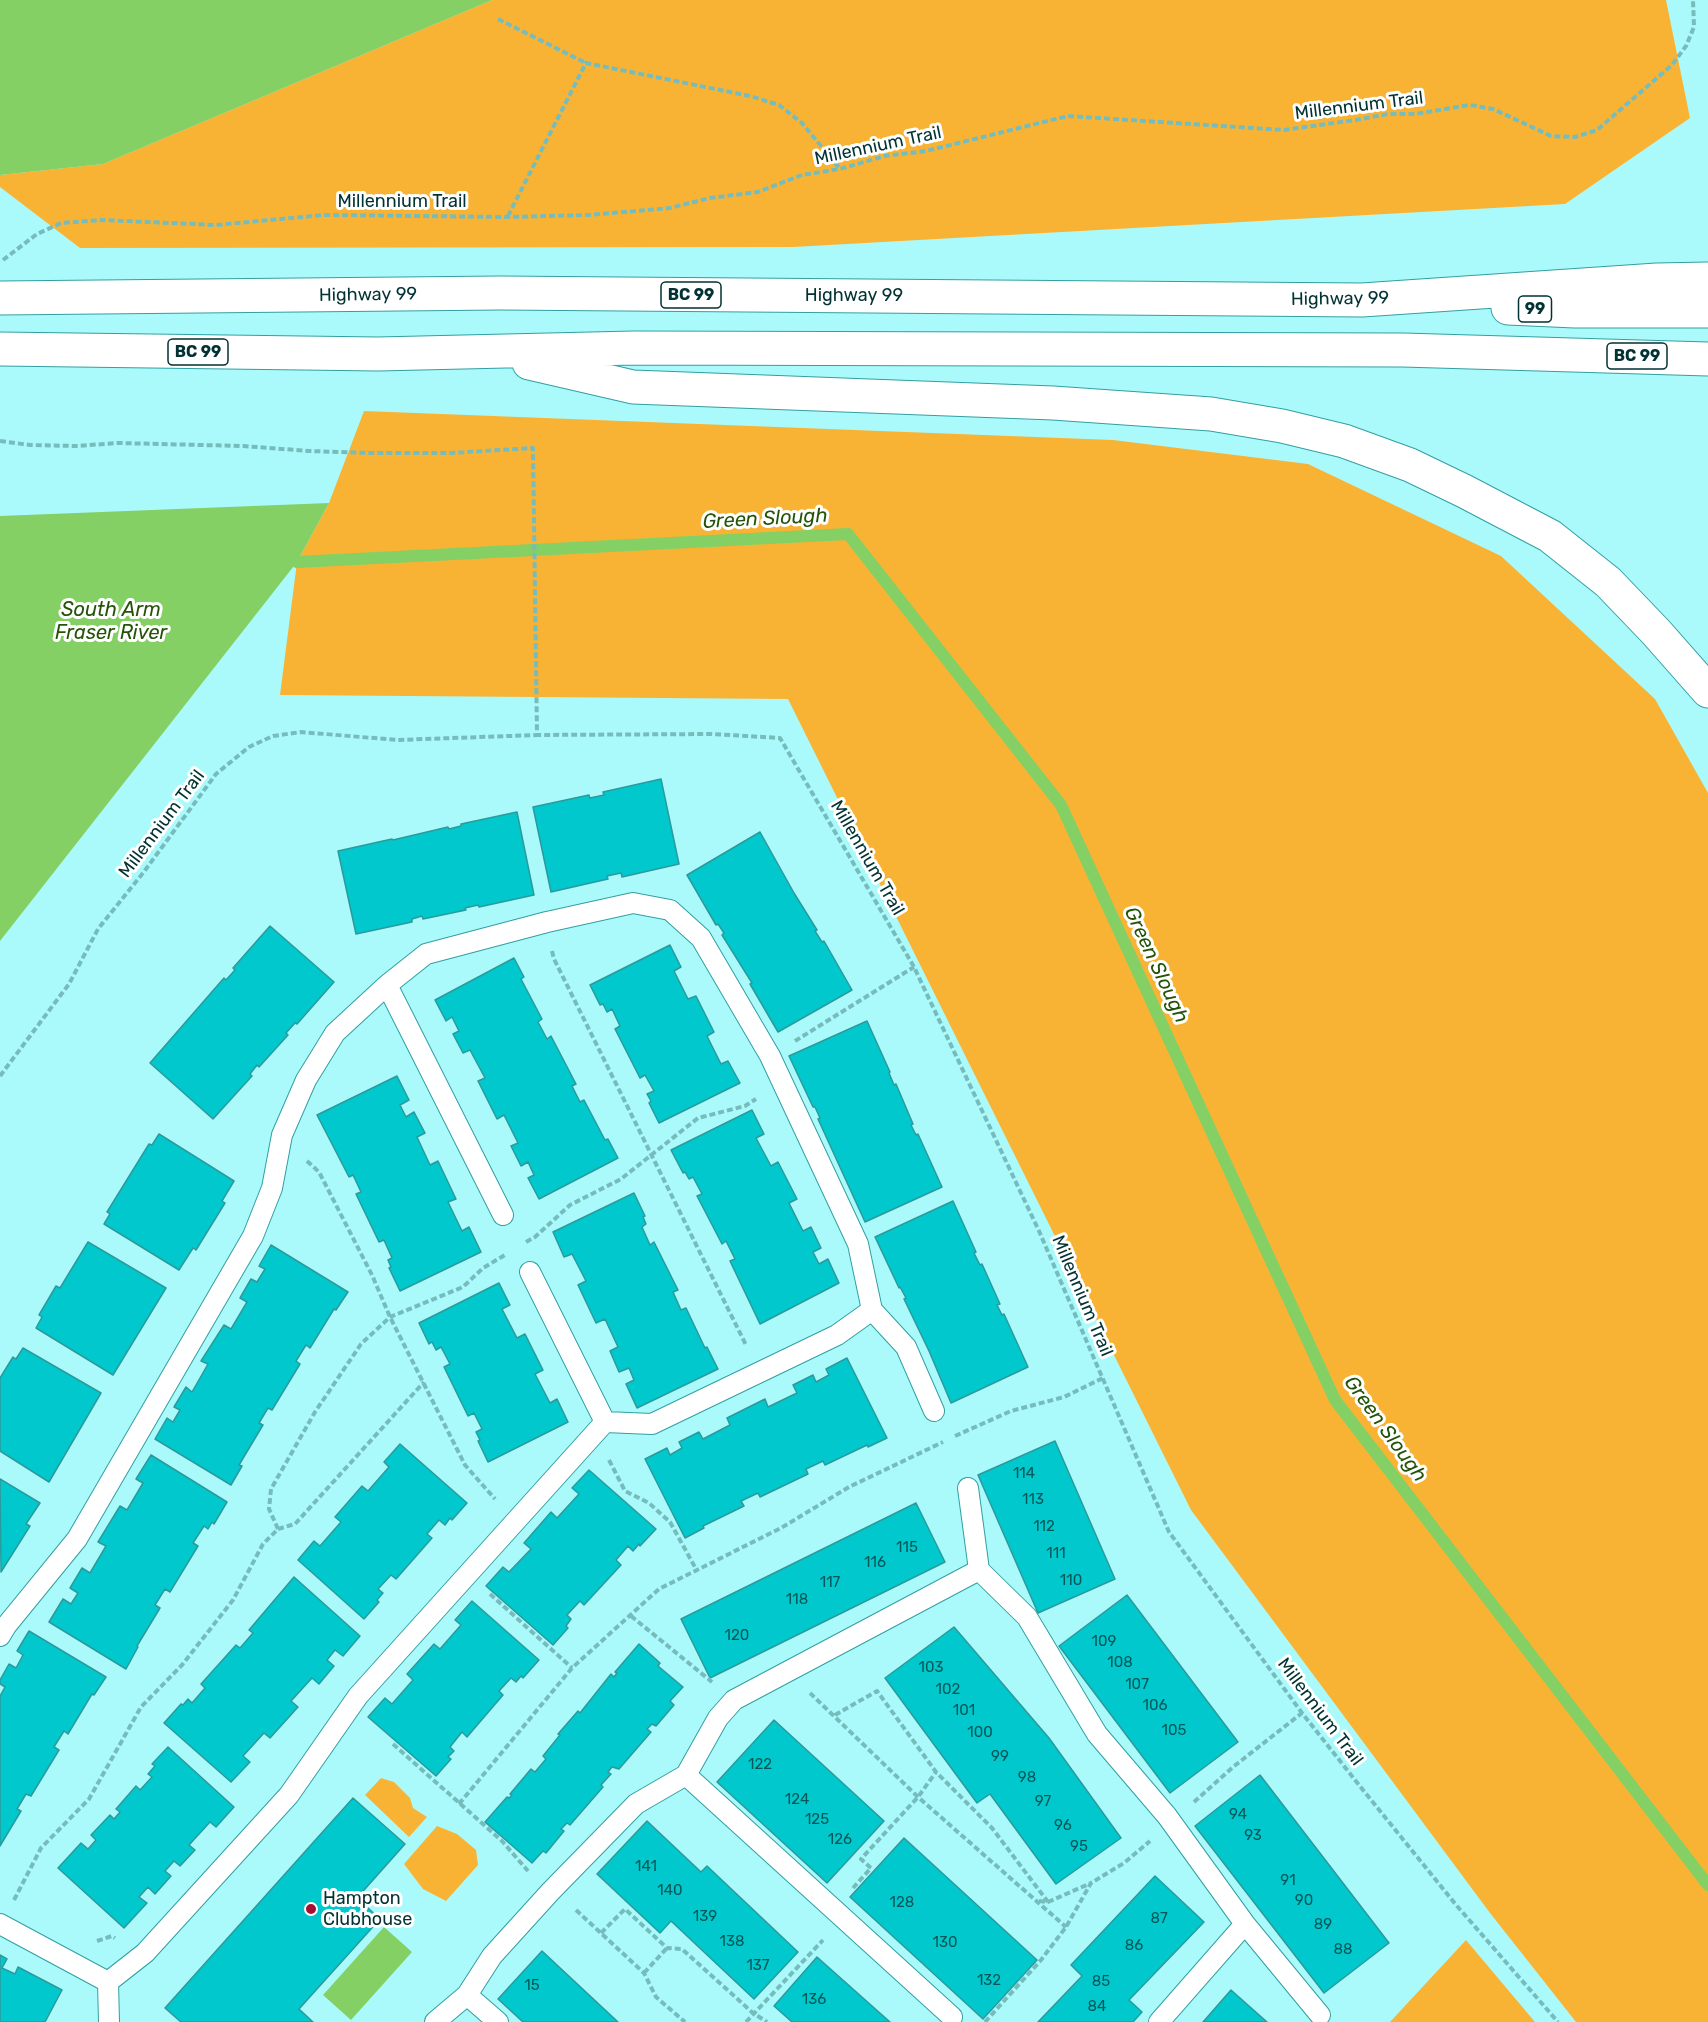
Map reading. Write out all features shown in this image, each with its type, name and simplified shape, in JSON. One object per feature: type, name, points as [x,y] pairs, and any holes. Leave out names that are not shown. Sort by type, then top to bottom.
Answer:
[{"type":"highway","points":[[1657,280],[1708,265]]},
{"type":"highway","name":"Highway 99","points":[[10,298],[500,293],[1362,300],[1657,280],[1708,279]]},
{"type":"highway","name":"99","points":[[1362,300],[1575,311],[1708,311]]},
{"type":"highway","name":"BC 99","points":[[9,349],[378,354],[634,348],[1403,350],[1708,359]]},
{"type":"highway","points":[[483,353],[633,387],[1053,403],[1211,414],[1282,426],[1344,441],[1410,465],[1550,536],[1608,582],[1708,691]]},
{"type":"lane","points":[[0,1636],[77,1539],[253,1236],[272,1188],[282,1135],[306,1080],[334,1033],[387,985],[426,954],[546,922],[633,903],[670,910],[701,938],[770,1056],[858,1244],[872,1310],[906,1347],[934,1411]]},
{"type":"lane","points":[[387,985],[503,1215]]},
{"type":"lane","points":[[530,1272],[600,1428]]},
{"type":"lane","points":[[108,1982],[144,1953],[289,1796],[358,1696],[600,1428],[652,1424],[837,1335],[872,1310]]},
{"type":"lane","points":[[968,1488],[980,1570],[1027,1617],[1097,1734],[1171,1822],[1245,1924],[1320,2015]]},
{"type":"lane","points":[[435,2022],[467,1995],[492,1956],[550,1891],[636,1804],[686,1775],[718,1718],[734,1700],[885,1618],[980,1570]]},
{"type":"lane","points":[[686,1775],[952,2017]]},
{"type":"lane","points":[[1,1924],[108,1982]]},
{"type":"lane","points":[[1159,2022],[1245,1924]]},
{"type":"lane","points":[[108,1982],[109,2022]]},
{"type":"lane","points":[[467,1995],[498,2022]]},
{"type":"path","name":"Millennium Trail","points":[[0,263],[9,253],[37,234],[61,223],[102,220],[216,225],[324,215],[508,217],[670,208],[710,198],[758,192],[802,175],[840,169],[885,156],[926,151],[1068,116],[1284,130],[1388,114],[1414,114],[1470,105],[1493,109],[1551,136],[1575,137],[1597,130],[1672,65],[1686,46],[1694,27],[1693,0]]},
{"type":"path","points":[[498,19],[585,63],[750,96],[779,105],[802,123],[840,169]]},
{"type":"path","points":[[508,217],[585,63]]},
{"type":"path","points":[[0,441],[30,445],[76,446],[118,443],[370,453],[450,453],[533,448],[537,735]]},
{"type":"path","name":"Millennium Trail","points":[[0,1076],[69,984],[98,929],[150,864],[216,774],[249,747],[273,736],[301,732],[397,740],[537,735],[712,734],[780,738],[914,968],[1039,1231],[1169,1532],[1302,1713],[1457,1906],[1558,2022]]},
{"type":"path","points":[[546,922],[554,959],[759,1373]]},
{"type":"path","points":[[825,1022],[914,968]]},
{"type":"path","points":[[518,1247],[535,1237],[570,1205],[621,1179],[698,1118],[745,1106],[783,1084]]},
{"type":"path","points":[[282,1135],[319,1172],[465,1466],[491,1496],[518,1518]]},
{"type":"path","points":[[278,1529],[269,1509],[271,1489],[315,1412],[361,1344],[390,1317],[463,1287],[483,1268],[509,1252]]},
{"type":"path","points":[[459,1804],[572,1668],[659,1589],[781,1528],[849,1487],[964,1431],[1011,1411],[1064,1397],[1102,1378]]},
{"type":"path","points":[[1,1924],[41,1848],[89,1799],[141,1707],[182,1665],[233,1600],[263,1544],[278,1529],[295,1524],[424,1382]]},
{"type":"path","points":[[600,1428],[625,1491],[650,1503],[670,1522],[696,1569]]},
{"type":"path","points":[[468,1574],[572,1668]]},
{"type":"path","points":[[631,1616],[734,1700]]},
{"type":"path","points":[[787,1673],[835,1715],[918,1797],[1066,1927]]},
{"type":"path","points":[[835,1715],[877,1691],[936,1772],[992,1828],[1048,1902]]},
{"type":"path","points":[[1039,1901],[1048,1902],[1091,1882],[1124,1863],[1233,1767],[1302,1713]]},
{"type":"path","points":[[393,1744],[502,1841],[522,1866],[583,1916],[644,1972],[656,1997],[685,2022]]},
{"type":"path","points":[[746,2022],[839,1914],[871,1868],[861,1859],[918,1797],[936,1772]]},
{"type":"path","points":[[985,2022],[1041,1960],[1066,1927],[1091,1882]]},
{"type":"path","points":[[602,1933],[625,1909],[667,1948],[682,1949],[753,2013],[767,2022]]},
{"type":"path","points":[[644,1972],[667,1948]]},
{"type":"shaded area","points":[[492,0],[1666,0],[1690,118],[1565,204],[793,247],[80,248],[0,187],[0,175],[103,164]]},
{"type":"shaded area","points":[[364,411],[1113,440],[1308,464],[1501,556],[1655,699],[1708,793],[1708,2022],[1576,2022],[1490,1913],[1191,1510],[788,699],[280,695],[297,562],[329,503]]},
{"type":"shaded area","points":[[381,1778],[394,1782],[410,1798],[413,1808],[427,1817],[409,1837],[365,1795]]},
{"type":"shaded area","points":[[437,1826],[457,1834],[476,1850],[478,1865],[446,1901],[423,1889],[404,1864]]},
{"type":"shaded area","points":[[1466,1940],[1535,2022],[1390,2022]]},
{"type":"water","points":[[0,0],[492,0],[103,164],[0,175]]},
{"type":"water","name":"South Arm Fraser River","points":[[329,503],[297,562],[0,941],[0,516]]},
{"type":"water","points":[[384,1927],[412,1952],[351,2020],[323,1995]]},
{"type":"building","points":[[661,779],[679,864],[622,877],[621,873],[607,876],[608,879],[551,892],[533,807],[589,795],[590,798],[604,795],[603,792]]},
{"type":"building","points":[[517,812],[534,895],[479,907],[478,905],[465,908],[466,910],[423,919],[422,916],[412,919],[412,922],[356,934],[338,851],[448,827],[449,829],[461,826],[461,824]]},
{"type":"building","points":[[760,832],[817,930],[815,931],[822,942],[824,941],[852,990],[778,1032],[750,984],[752,983],[722,935],[724,933],[718,924],[716,925],[687,875]]},
{"type":"building","points":[[270,926],[334,982],[297,1024],[295,1023],[286,1033],[288,1035],[259,1067],[257,1065],[250,1074],[252,1076],[213,1119],[150,1063],[224,978],[226,980],[235,970],[233,968]]},
{"type":"building","points":[[670,945],[681,967],[674,971],[688,999],[696,996],[714,1032],[707,1036],[721,1064],[728,1061],[740,1083],[659,1123],[647,1094],[654,1091],[645,1075],[640,1078],[615,1029],[620,1026],[612,1009],[607,1012],[603,1004],[600,1005],[590,985]]},
{"type":"building","points":[[514,958],[524,977],[521,979],[542,1019],[538,1022],[547,1039],[551,1036],[576,1084],[572,1086],[580,1102],[584,1100],[605,1140],[608,1139],[618,1158],[539,1199],[528,1178],[534,1175],[528,1162],[521,1166],[511,1146],[518,1143],[504,1115],[497,1119],[478,1081],[485,1078],[470,1050],[463,1053],[453,1034],[459,1031],[452,1017],[446,1021],[435,1000]]},
{"type":"building","points":[[867,1021],[913,1124],[911,1125],[916,1135],[918,1134],[942,1187],[865,1222],[818,1119],[820,1118],[815,1107],[789,1056]]},
{"type":"building","points":[[397,1076],[409,1100],[400,1105],[406,1117],[414,1112],[425,1133],[417,1137],[430,1165],[438,1161],[456,1199],[448,1202],[462,1231],[469,1227],[481,1252],[400,1291],[389,1268],[391,1267],[388,1260],[392,1258],[384,1240],[379,1242],[356,1194],[361,1192],[353,1175],[349,1177],[317,1115]]},
{"type":"building","points":[[752,1110],[764,1134],[756,1138],[771,1166],[778,1162],[797,1199],[789,1203],[803,1231],[811,1227],[821,1248],[813,1252],[819,1264],[828,1259],[839,1283],[760,1324],[730,1261],[735,1259],[726,1241],[722,1244],[697,1196],[702,1194],[693,1177],[689,1179],[685,1172],[683,1173],[671,1150]]},
{"type":"building","points":[[159,1134],[234,1181],[222,1201],[225,1203],[196,1250],[193,1248],[179,1270],[104,1224],[110,1214],[107,1212],[149,1144],[152,1145]]},
{"type":"building","points":[[634,1193],[645,1216],[643,1217],[646,1224],[642,1227],[650,1245],[654,1242],[678,1290],[673,1292],[681,1310],[686,1308],[718,1369],[637,1408],[626,1384],[634,1380],[629,1368],[619,1372],[610,1351],[618,1347],[605,1319],[596,1323],[578,1285],[586,1281],[572,1254],[564,1257],[553,1232]]},
{"type":"building","points":[[953,1201],[976,1252],[974,1253],[980,1265],[982,1264],[1000,1304],[997,1305],[1002,1315],[1004,1314],[1028,1367],[951,1403],[904,1299],[906,1298],[875,1237]]},
{"type":"building","points":[[88,1242],[166,1288],[113,1375],[36,1328],[42,1317],[39,1315],[56,1286],[60,1288]]},
{"type":"building","points":[[271,1245],[348,1292],[336,1310],[334,1309],[310,1348],[306,1345],[296,1361],[300,1364],[272,1410],[268,1408],[259,1423],[263,1425],[239,1465],[242,1466],[231,1485],[155,1439],[167,1418],[173,1422],[180,1410],[174,1407],[186,1387],[192,1392],[208,1364],[201,1361],[224,1325],[231,1329],[247,1302],[240,1298],[251,1279],[257,1282],[265,1269],[259,1266]]},
{"type":"building","points":[[499,1283],[510,1305],[502,1309],[517,1338],[525,1334],[543,1370],[535,1374],[550,1403],[557,1399],[568,1422],[488,1462],[476,1432],[482,1429],[474,1413],[468,1416],[444,1367],[450,1364],[441,1347],[436,1350],[432,1342],[429,1344],[419,1323]]},
{"type":"building","points":[[23,1348],[101,1393],[49,1482],[0,1451],[0,1378],[13,1357],[16,1359]]},
{"type":"building","points":[[847,1358],[887,1438],[825,1465],[823,1461],[806,1469],[808,1474],[760,1497],[758,1493],[741,1501],[744,1506],[703,1526],[704,1528],[685,1538],[645,1459],[667,1448],[670,1455],[682,1448],[679,1442],[699,1432],[703,1439],[730,1425],[727,1418],[765,1399],[768,1407],[797,1393],[793,1385],[813,1375],[816,1382],[829,1375],[826,1369]]},
{"type":"building","points":[[1055,1441],[1115,1579],[1038,1613],[978,1475]]},
{"type":"building","points":[[400,1444],[467,1503],[445,1525],[439,1520],[427,1534],[432,1538],[396,1579],[391,1575],[378,1589],[383,1593],[377,1600],[379,1602],[364,1619],[298,1560],[314,1541],[320,1546],[341,1522],[335,1517],[362,1486],[368,1491],[389,1467],[384,1462]]},
{"type":"building","points":[[151,1455],[227,1502],[214,1524],[212,1522],[208,1529],[204,1526],[193,1543],[198,1546],[170,1592],[165,1589],[155,1605],[160,1608],[126,1669],[49,1622],[63,1599],[71,1604],[78,1593],[70,1588],[82,1568],[90,1573],[106,1546],[98,1542],[120,1506],[127,1510],[143,1483],[136,1479]]},
{"type":"building","points":[[589,1470],[656,1529],[633,1551],[628,1546],[616,1560],[621,1565],[584,1605],[580,1601],[567,1615],[571,1619],[566,1626],[568,1628],[553,1645],[486,1586],[503,1567],[509,1572],[531,1549],[524,1543],[551,1512],[557,1518],[579,1494],[572,1488]]},
{"type":"building","points":[[0,1479],[40,1503],[26,1524],[30,1526],[1,1572]]},
{"type":"building","points":[[916,1503],[945,1562],[710,1678],[681,1619]]},
{"type":"building","points":[[294,1577],[360,1636],[343,1656],[335,1650],[327,1660],[334,1666],[319,1684],[312,1678],[291,1701],[298,1707],[270,1738],[264,1733],[243,1756],[250,1762],[231,1782],[164,1723],[188,1699],[192,1703],[205,1688],[201,1684],[236,1645],[240,1648],[253,1633],[249,1630]]},
{"type":"building","points":[[1127,1595],[1238,1742],[1170,1793],[1059,1646]]},
{"type":"building","points":[[472,1601],[539,1660],[523,1678],[521,1676],[516,1682],[511,1678],[499,1691],[503,1695],[467,1737],[462,1732],[450,1747],[454,1751],[448,1757],[451,1759],[436,1776],[368,1717],[385,1698],[392,1704],[413,1680],[407,1674],[434,1644],[440,1649],[461,1625],[455,1620]]},
{"type":"building","points":[[954,1627],[1049,1738],[1121,1838],[1056,1884],[990,1794],[977,1803],[885,1678]]},
{"type":"building","points":[[29,1631],[106,1677],[94,1695],[92,1694],[68,1734],[64,1731],[54,1747],[59,1750],[31,1796],[26,1794],[17,1809],[21,1811],[0,1846],[0,1696],[5,1687],[0,1684],[0,1680],[9,1664],[16,1668],[23,1655],[17,1651]]},
{"type":"building","points":[[639,1644],[660,1663],[658,1666],[683,1687],[670,1701],[674,1705],[656,1726],[652,1724],[647,1729],[651,1732],[619,1769],[612,1767],[608,1772],[611,1774],[601,1785],[603,1787],[570,1825],[567,1823],[561,1829],[564,1831],[546,1853],[543,1851],[532,1863],[485,1822],[507,1797],[512,1795],[510,1794],[531,1769],[535,1772],[546,1759],[543,1756],[560,1735],[558,1734],[578,1711],[580,1713],[611,1674],[614,1677],[617,1673],[615,1672]]},
{"type":"building","points":[[774,1720],[884,1821],[827,1883],[717,1782]]},
{"type":"building","points":[[168,1747],[234,1807],[216,1827],[210,1822],[189,1845],[195,1850],[180,1866],[174,1861],[165,1871],[171,1876],[155,1894],[148,1887],[139,1897],[147,1903],[124,1928],[58,1868],[81,1843],[88,1849],[96,1840],[91,1835],[110,1815],[114,1819],[120,1812],[116,1809],[136,1786],[140,1790],[152,1777],[148,1774],[155,1766],[152,1764]]},
{"type":"building","points":[[1260,1775],[1389,1943],[1324,1993],[1195,1826]]},
{"type":"building","name":"Hampton Clubhouse","points":[[353,1798],[405,1844],[357,1898],[380,1919],[299,2009],[313,2022],[181,2022],[165,2008]]},
{"type":"building","points":[[647,1821],[701,1872],[707,1866],[798,1952],[754,1999],[671,1921],[660,1933],[597,1874]]},
{"type":"building","points":[[904,1838],[1037,1960],[983,2019],[850,1897]]},
{"type":"building","points":[[1155,1876],[1204,1922],[1129,2000],[1142,2012],[1133,2022],[1038,2022],[1082,1976],[1071,1965]]},
{"type":"building","points":[[542,1951],[618,2022],[523,2022],[498,1999]]},
{"type":"building","points":[[0,1955],[7,1959],[2,1968],[15,1974],[18,1967],[62,1990],[45,2022],[0,2022]]},
{"type":"building","points":[[817,1957],[890,2022],[792,2022],[774,2006]]},
{"type":"building","points":[[1231,1990],[1267,2022],[1203,2022]]},
{"type":"waterway","name":"Green Slough","points":[[297,562],[848,534],[1061,805],[1335,1400],[1708,1885]]},
{"type":"place","name":"Hampton Clubhouse","points":[[311,1909]]}]
